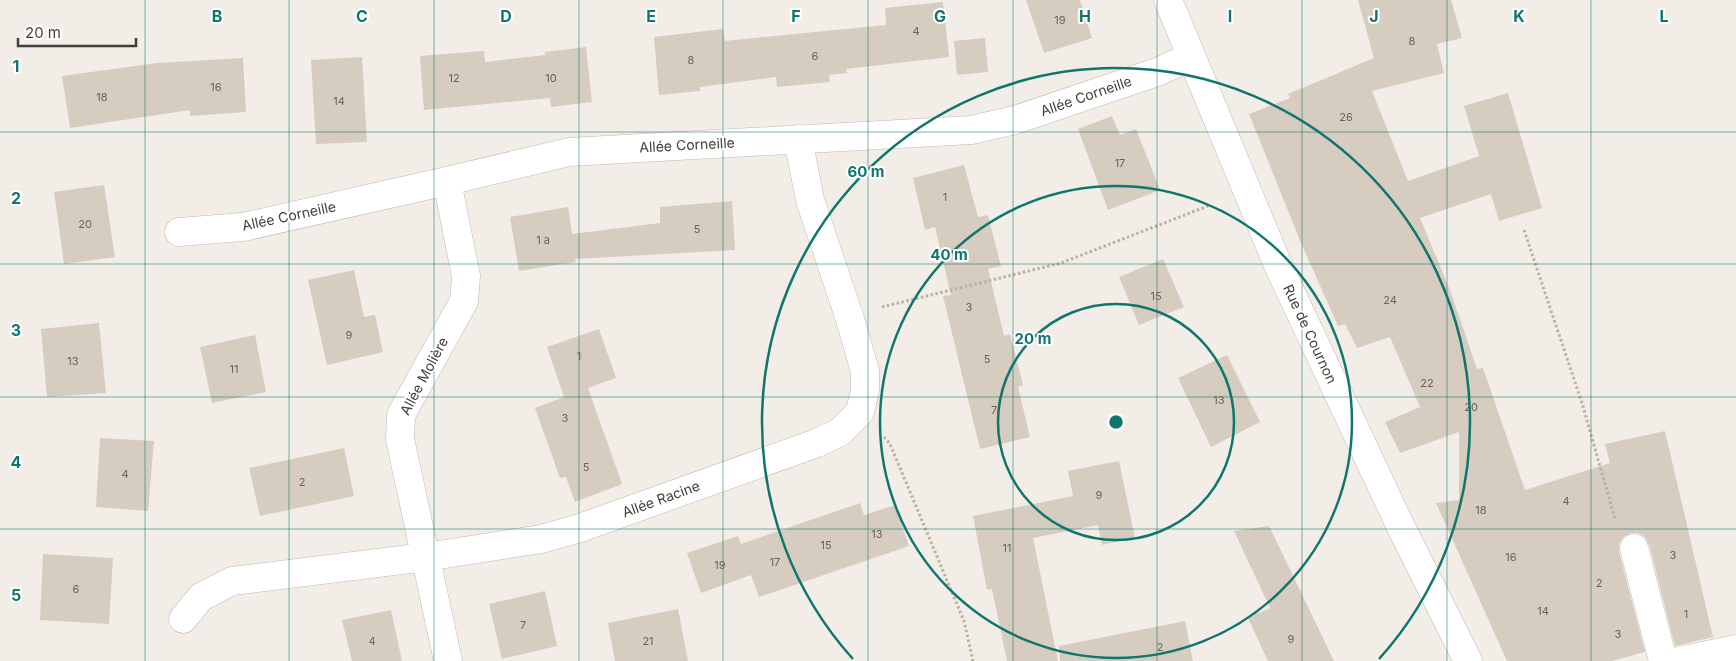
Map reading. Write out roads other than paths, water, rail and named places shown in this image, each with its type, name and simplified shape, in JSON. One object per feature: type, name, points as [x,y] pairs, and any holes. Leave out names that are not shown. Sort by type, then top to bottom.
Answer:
[{"type":"street","name":"Rue de Cournon","points":[[1168,0],[1278,265],[1399,523],[1468,661]]},
{"type":"street","name":"Allée Corneille","points":[[179,232],[243,227],[447,182],[569,152],[971,130],[1015,120],[1157,72],[1191,57]]},
{"type":"street","name":"Allée Racine","points":[[183,619],[200,597],[232,581],[426,557],[541,539],[580,528],[840,432],[860,412],[865,390],[865,371],[849,316],[810,200],[798,139]]},
{"type":"street","name":"Allée Molière","points":[[447,182],[466,276],[464,302],[401,415],[400,439],[448,661]]},
{"type":"street","points":[[1634,548],[1663,661]]},
{"type":"street","points":[[1679,661],[1736,649]]}]
